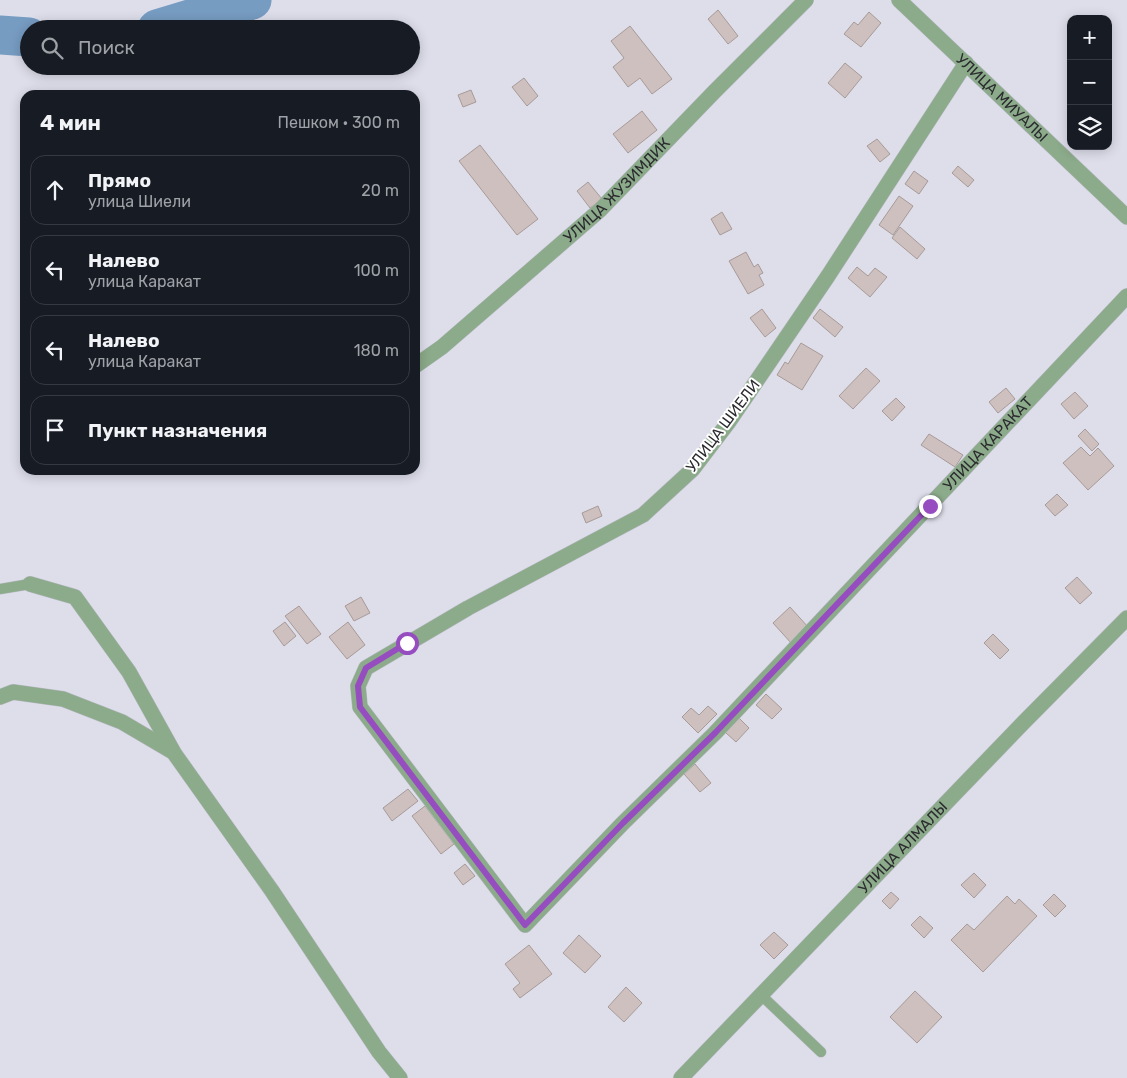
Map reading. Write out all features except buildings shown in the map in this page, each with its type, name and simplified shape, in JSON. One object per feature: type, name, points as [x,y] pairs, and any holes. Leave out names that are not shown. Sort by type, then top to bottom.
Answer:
[{"type":"street","name":"УЛИЦА ЖУЗИМДИК","points":[[420,362],[442,347],[600,210],[806,0]]},
{"type":"street","name":"УЛИЦА МИУАЛЫ","points":[[899,0],[1127,216]]},
{"type":"street","name":"УЛИЦА ШИЕЛИ","points":[[366,668],[468,608],[643,515],[693,469],[728,423],[828,276],[966,63]]},
{"type":"street","name":"УЛИЦА КАРАКАТ","points":[[366,668],[358,686],[360,707],[525,925],[623,823],[722,726],[1127,296]]},
{"type":"street","points":[[30,584],[75,596],[129,672],[174,753],[272,891],[379,1052],[400,1078]]},
{"type":"street","name":"УЛИЦА АЛМАЛЫ","points":[[681,1078],[1023,723],[1127,618]]},
{"type":"street","points":[[0,697],[13,692],[64,699],[122,722],[174,753]]},
{"type":"lane","points":[[0,590],[30,584]]},
{"type":"lane","points":[[760,996],[820,1052]]},
{"type":"waterway","points":[[186,20],[252,0]]},
{"type":"waterway","points":[[0,35],[20,36]]},
{"type":"route","points":[[407,643],[366,668],[358,686],[360,707],[525,925],[623,823],[715,733],[930,506]]}]
